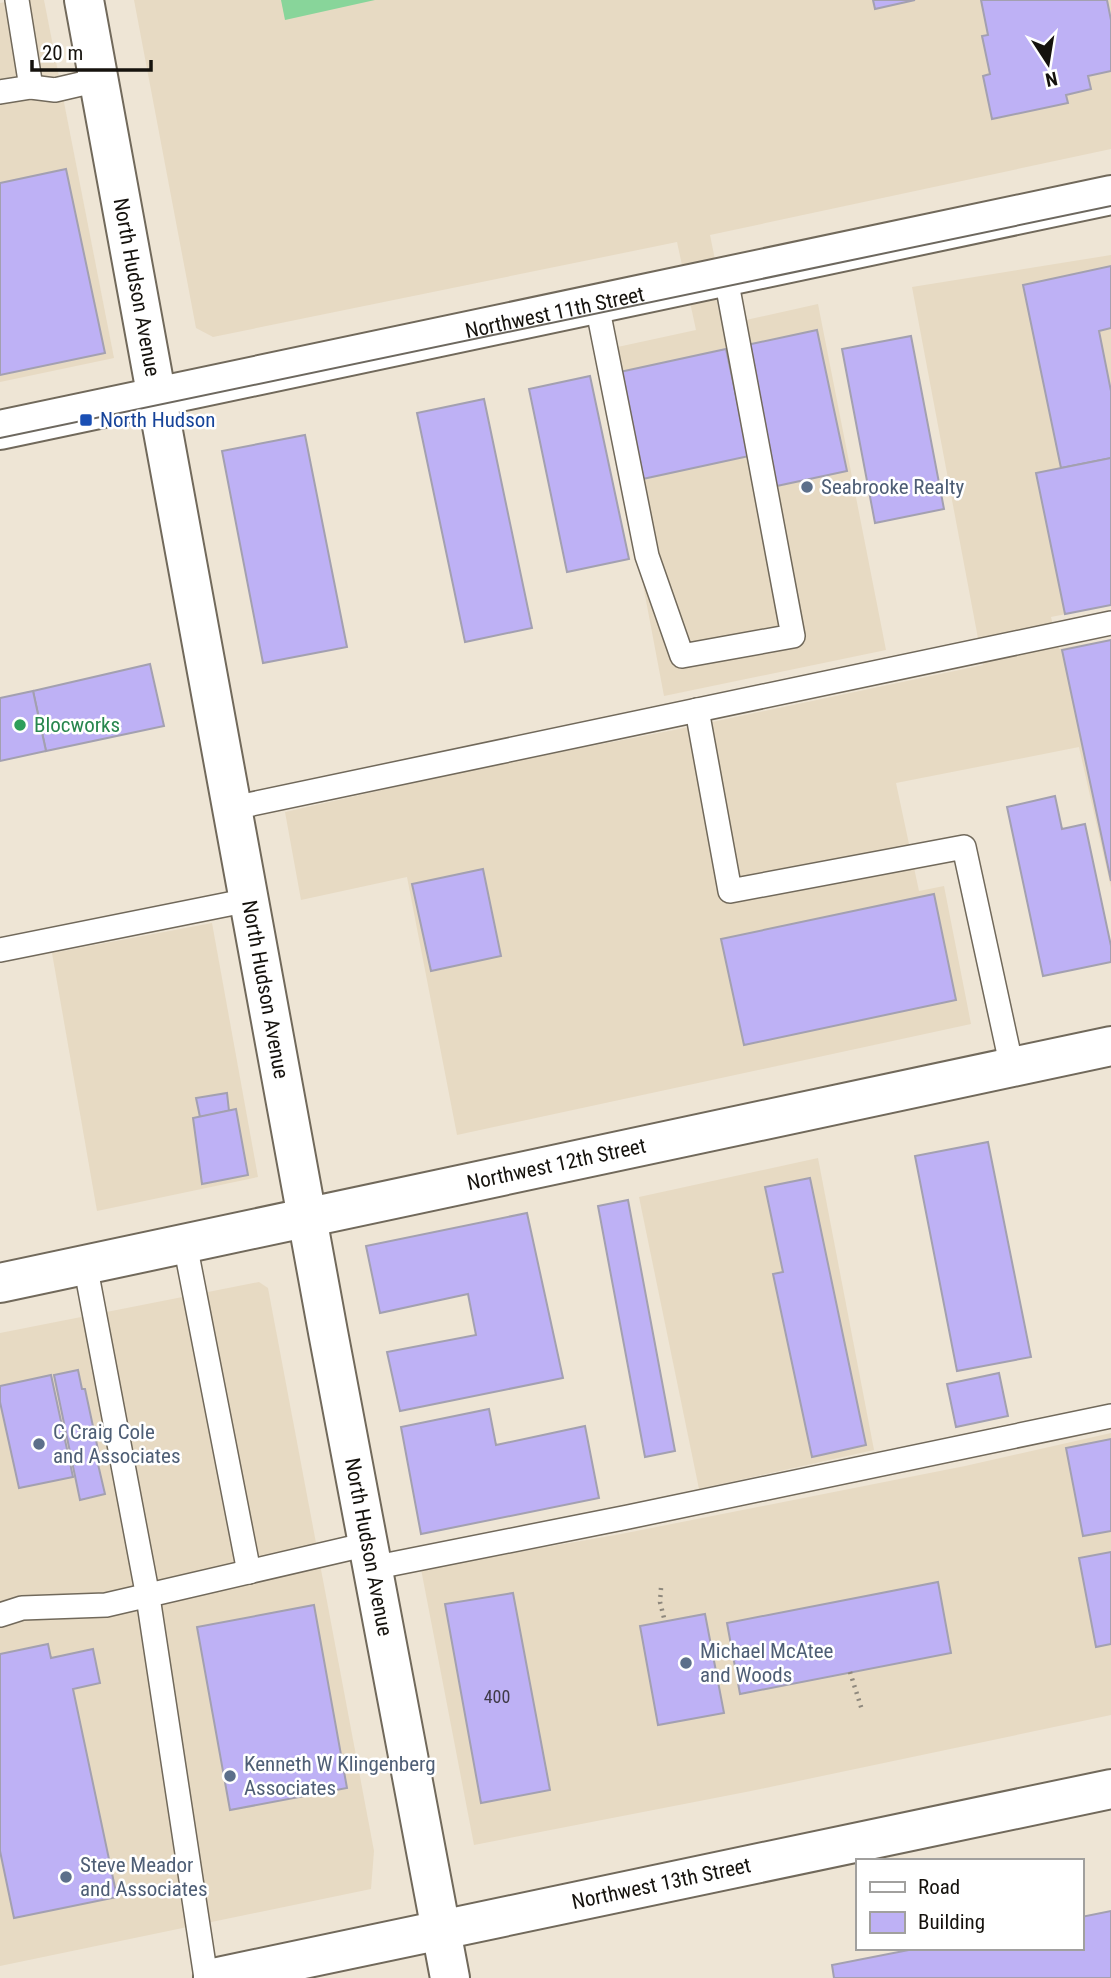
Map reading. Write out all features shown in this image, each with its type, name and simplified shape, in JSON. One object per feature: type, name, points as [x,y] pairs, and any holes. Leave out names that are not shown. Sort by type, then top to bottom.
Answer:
[{"type":"street","name":"North Hudson Avenue","points":[[84,0],[307,1218],[450,1978]]},
{"type":"street","name":"Northwest 11th Street","points":[[0,430],[1111,195]]},
{"type":"street","name":"Northwest 12th Street","points":[[0,1283],[1111,1046]]},
{"type":"street","name":"Northwest 13th Street","points":[[213,1978],[1111,1788]]},
{"type":"lane","points":[[17,0],[31,88]]},
{"type":"lane","points":[[0,92],[31,88],[55,90],[98,80]]},
{"type":"lane","points":[[597,305],[647,556],[682,656],[793,636],[726,278]]},
{"type":"lane","points":[[233,808],[1111,623]]},
{"type":"lane","points":[[697,710],[730,891],[964,847],[1012,1068]]},
{"type":"lane","points":[[0,950],[249,900]]},
{"type":"lane","points":[[185,1244],[249,1572]]},
{"type":"lane","points":[[85,1265],[148,1597],[206,1978]]},
{"type":"lane","points":[[0,1615],[22,1608],[106,1605],[249,1572],[636,1516],[1111,1416]]},
{"type":"path","points":[[661,1588],[660,1602],[665,1622]]},
{"type":"path","points":[[850,1672],[862,1710]]},
{"type":"shaded area","points":[[44,0],[114,358],[0,382],[0,3]]},
{"type":"shaded area","points":[[134,0],[1111,0],[1111,149],[710,235],[728,324],[818,304],[886,650],[664,696],[599,351],[696,330],[677,242],[213,337],[196,328]]},
{"type":"shaded area","points":[[1111,255],[1111,605],[1051,617],[1059,649],[1111,639],[1111,888],[1079,747],[896,783],[919,891],[944,886],[971,1024],[457,1135],[407,877],[301,900],[285,812],[479,768],[983,665],[912,287]]},
{"type":"shaded area","points":[[212,923],[258,1177],[97,1211],[52,953]]},
{"type":"shaded area","points":[[818,1158],[874,1450],[699,1489],[639,1197]]},
{"type":"shaded area","points":[[259,1282],[268,1288],[374,1851],[371,1889],[0,1966],[0,1333]]},
{"type":"shaded area","points":[[1111,1433],[1111,1715],[751,1791],[474,1845],[421,1569],[621,1534],[965,1466]]},
{"type":"green space","points":[[281,0],[375,0],[285,20]]},
{"type":"building","points":[[873,0],[915,0],[875,9]]},
{"type":"building","points":[[981,0],[1107,0],[1111,20],[1111,71],[1088,76],[1091,89],[1066,95],[1068,103],[992,119],[983,76],[990,74],[982,36],[988,35]]},
{"type":"building","points":[[66,169],[105,353],[0,375],[0,183]]},
{"type":"building","points":[[1111,266],[1111,328],[1099,331],[1111,391],[1111,458],[1061,468],[1023,285]]},
{"type":"building","points":[[817,330],[847,471],[772,487],[742,346]]},
{"type":"building","points":[[911,336],[944,509],[875,523],[842,349]]},
{"type":"building","points":[[726,349],[749,456],[638,480],[615,373]]},
{"type":"building","points":[[590,376],[629,559],[567,572],[529,389]]},
{"type":"building","points":[[484,399],[532,628],[465,642],[417,413]]},
{"type":"building","points":[[305,435],[347,647],[263,663],[222,451]]},
{"type":"building","points":[[1111,458],[1111,605],[1065,614],[1036,473]]},
{"type":"building","points":[[1111,640],[1111,881],[1062,650]]},
{"type":"building","points":[[150,664],[164,726],[46,751],[33,691]]},
{"type":"building","name":"Blocworks","points":[[33,691],[46,751],[0,761],[0,698]]},
{"type":"building","points":[[1055,796],[1062,829],[1085,824],[1111,946],[1111,962],[1043,976],[1007,807]]},
{"type":"building","points":[[483,869],[501,956],[431,971],[412,884]]},
{"type":"building","points":[[934,894],[956,1000],[744,1045],[721,939]]},
{"type":"building","points":[[227,1093],[229,1111],[200,1117],[196,1098]]},
{"type":"building","points":[[236,1109],[248,1175],[202,1184],[193,1118]]},
{"type":"building","points":[[988,1142],[1031,1357],[957,1371],[915,1156]]},
{"type":"building","points":[[810,1178],[866,1445],[812,1457],[773,1274],[783,1272],[765,1187]]},
{"type":"building","points":[[628,1200],[675,1451],[645,1457],[598,1206]]},
{"type":"building","points":[[527,1213],[563,1378],[400,1411],[387,1352],[476,1335],[468,1294],[380,1313],[366,1246]]},
{"type":"building","points":[[78,1370],[82,1389],[85,1389],[105,1494],[80,1500],[54,1375]]},
{"type":"building","points":[[999,1373],[1008,1416],[956,1427],[947,1384]]},
{"type":"building","points":[[51,1375],[73,1477],[19,1488],[0,1402],[0,1386]]},
{"type":"building","points":[[489,1409],[496,1445],[585,1426],[599,1498],[421,1534],[401,1427]]},
{"type":"building","points":[[1111,1439],[1111,1531],[1083,1536],[1066,1448]]},
{"type":"building","points":[[1111,1552],[1111,1644],[1096,1647],[1079,1558]]},
{"type":"building","points":[[938,1582],[951,1653],[740,1694],[727,1623]]},
{"type":"building","points":[[513,1593],[550,1790],[481,1803],[445,1604]]},
{"type":"building","points":[[314,1605],[347,1788],[230,1810],[197,1627]]},
{"type":"building","points":[[705,1614],[724,1713],[658,1725],[640,1626]]},
{"type":"building","name":"Steve Meador and Associates","points":[[48,1644],[51,1658],[93,1649],[100,1683],[73,1689],[117,1897],[14,1918],[0,1851],[0,1654]]},
{"type":"building","points":[[1111,1911],[1111,1978],[834,1978],[832,1965],[909,1950],[1083,1950],[1083,1917]]},
{"type":"tram line","points":[[0,438],[1111,206]]},
{"type":"place","name":"North Hudson","points":[[86,420]]},
{"type":"place","name":"Seabrooke Realty","points":[[807,487]]},
{"type":"place","name":"Blocworks","points":[[20,725]]},
{"type":"place","name":"C Craig Cole and Associates","points":[[39,1444]]},
{"type":"place","name":"Michael McAtee and Woods","points":[[686,1663]]},
{"type":"place","name":"Kenneth W Klingenberg Associates","points":[[230,1776]]},
{"type":"place","name":"Steve Meador and Associates","points":[[66,1877]]}]
